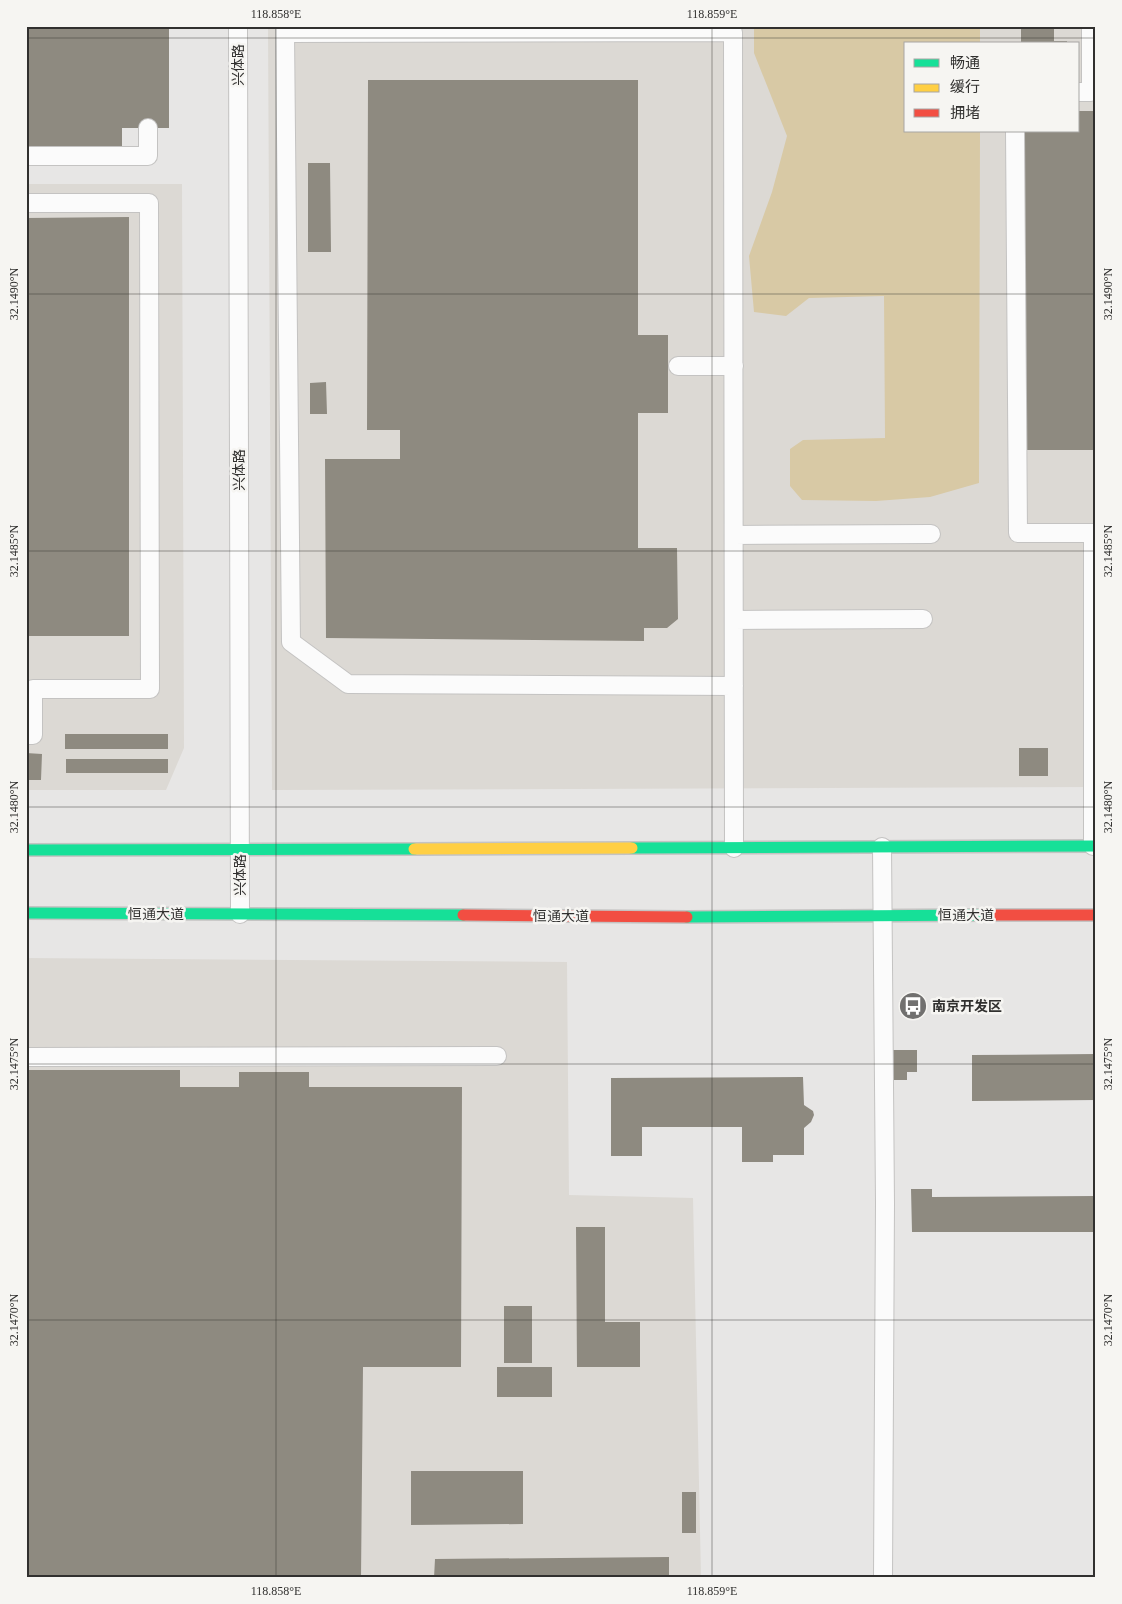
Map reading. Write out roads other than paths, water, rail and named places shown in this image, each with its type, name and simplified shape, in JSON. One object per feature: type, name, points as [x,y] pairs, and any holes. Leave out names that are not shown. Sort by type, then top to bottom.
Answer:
[{"type":"main road","points":[[26,850],[1094,846]]},
{"type":"main road","name":"恒通大道","points":[[26,913],[765,917],[1096,915]]},
{"type":"lane","name":"兴体路","points":[[238,26],[240,914]]},
{"type":"lane","points":[[1080,92],[1092,92],[1091,26]]},
{"type":"lane","points":[[734,686],[348,684],[291,642],[285,29],[733,32],[734,366],[734,536],[734,620],[734,686],[734,848]]},
{"type":"lane","points":[[26,156],[148,156],[148,128]]},
{"type":"lane","points":[[1015,132],[1018,533],[1094,533],[1094,846]]},
{"type":"lane","points":[[26,203],[150,203],[150,689],[33,689],[33,735],[26,735]]},
{"type":"lane","points":[[678,366],[734,366]]},
{"type":"lane","points":[[734,536],[931,534]]},
{"type":"lane","points":[[734,620],[923,619]]},
{"type":"lane","points":[[882,847],[885,1204],[883,1578]]},
{"type":"lane","points":[[26,1057],[497,1056]]},
{"type":"place","name":"南京开发区","points":[[913,1006]]}]
